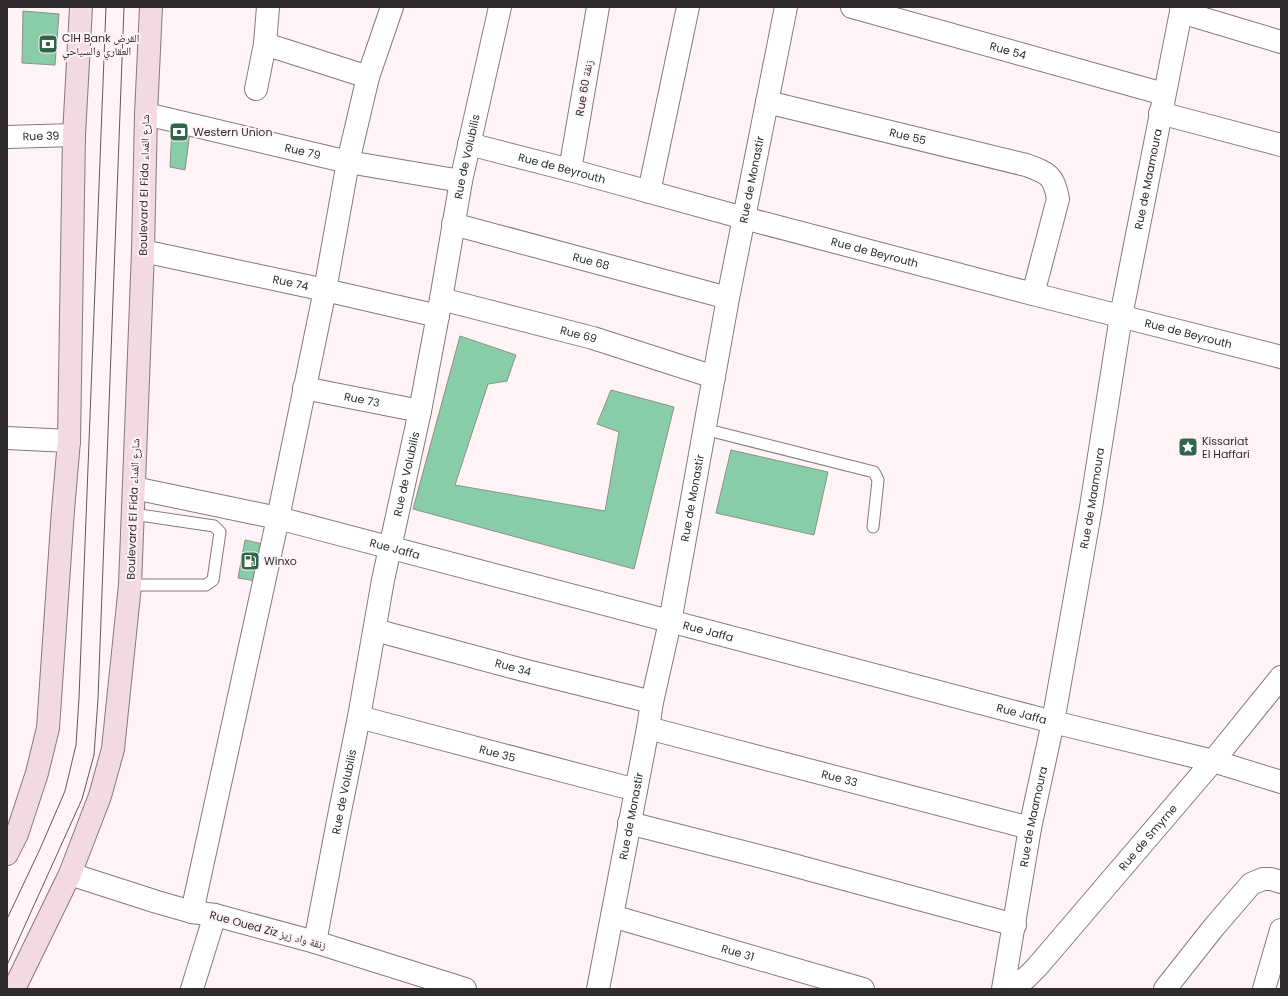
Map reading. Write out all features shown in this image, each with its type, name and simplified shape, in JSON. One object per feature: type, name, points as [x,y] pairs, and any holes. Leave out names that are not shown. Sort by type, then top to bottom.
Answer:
[{"type":"main road","points":[[7,854],[12,832],[37,773],[48,728],[69,441],[74,135],[80,7]]},
{"type":"main road","name":"Boulevard El Fida شارع الفداء","points":[[14,989],[70,874],[100,796],[113,749],[130,585],[151,7]]},
{"type":"street","points":[[256,89],[265,44],[268,7]]},
{"type":"street","points":[[192,912],[278,518],[325,290],[348,162],[368,77],[392,7]]},
{"type":"street","name":"Rue de Volubilis","points":[[315,942],[359,717],[383,580],[420,411],[440,308],[461,181],[500,7]]},
{"type":"street","name":"Rue 60 زنقة","points":[[570,170],[598,7]]},
{"type":"street","name":"Rue de Monastir","points":[[598,989],[652,702],[670,622],[728,298],[786,7]]},
{"type":"street","name":"Rue 54","points":[[852,7],[1162,103],[1281,145]]},
{"type":"street","points":[[649,192],[683,8]]},
{"type":"street","points":[[1181,10],[1281,42]]},
{"type":"street","name":"Rue de Maamoura","points":[[1003,989],[1015,925],[1030,828],[1053,722],[1092,507],[1121,316],[1181,10]]},
{"type":"street","points":[[265,44],[368,77]]},
{"type":"street","name":"Rue 55","points":[[766,102],[1026,165],[1048,175],[1056,185],[1058,200],[1033,294]]},
{"type":"street","name":"Rue 79","points":[[146,114],[348,162],[461,181]]},
{"type":"street","name":"Rue 39","points":[[7,137],[74,135]]},
{"type":"street","name":"Rue de Beyrouth","points":[[469,144],[1033,294],[1281,357]]},
{"type":"street","name":"Rue 68","points":[[453,224],[728,298]]},
{"type":"street","name":"Rue 74","points":[[143,251],[325,290],[440,308]]},
{"type":"street","name":"Rue 69","points":[[440,308],[593,338],[714,377]]},
{"type":"street","name":"Rue 73","points":[[304,388],[420,411]]},
{"type":"street","points":[[7,438],[69,441]]},
{"type":"street","name":"Rue Jaffa","points":[[134,488],[278,518],[1053,722],[1213,762],[1281,782]]},
{"type":"street","name":"Rue 34","points":[[375,630],[523,670],[652,702]]},
{"type":"street","name":"Rue de Smyrne","points":[[1007,989],[1026,978],[1037,967],[1213,762],[1281,677]]},
{"type":"street","name":"Rue 35","points":[[359,717],[636,790]]},
{"type":"street","name":"Rue 33","points":[[648,728],[1030,828]]},
{"type":"street","points":[[629,823],[778,861],[1015,925]]},
{"type":"street","name":"Rue Oued Ziz زنقة واد زيز","points":[[70,874],[192,912],[215,915],[315,942],[465,989]]},
{"type":"street","points":[[1165,989],[1214,927],[1251,884],[1264,879],[1271,879],[1281,882]]},
{"type":"street","points":[[192,989],[215,915]]},
{"type":"street","name":"Rue 31","points":[[612,916],[863,989]]},
{"type":"street","points":[[1264,989],[1281,930]]},
{"type":"lane","points":[[704,429],[874,472],[878,480],[873,527]]},
{"type":"lane","points":[[130,585],[206,586],[213,580],[220,532],[214,526],[133,514]]},
{"type":"building","points":[[23,11],[59,14],[55,65],[22,63]]},
{"type":"building","points":[[172,126],[190,132],[185,170],[170,167]]},
{"type":"building","points":[[460,336],[516,355],[507,381],[488,384],[455,485],[605,511],[619,432],[597,424],[611,390],[674,407],[634,569],[413,509]]},
{"type":"building","points":[[731,450],[828,472],[814,535],[716,513]]},
{"type":"building","points":[[245,540],[263,544],[256,581],[238,578]]},
{"type":"tram line","points":[[7,919],[65,791],[76,745],[106,7]]},
{"type":"tram line","points":[[7,965],[82,799],[94,755],[98,699],[124,7]]},
{"type":"place","name":"CIH Bank القرض العقاري والسياحي","points":[[48,44]]},
{"type":"place","name":"Western Union","points":[[179,132]]},
{"type":"place","name":"Kissariat El Haffari","points":[[1188,447]]},
{"type":"place","name":"Winxo","points":[[250,561]]}]
